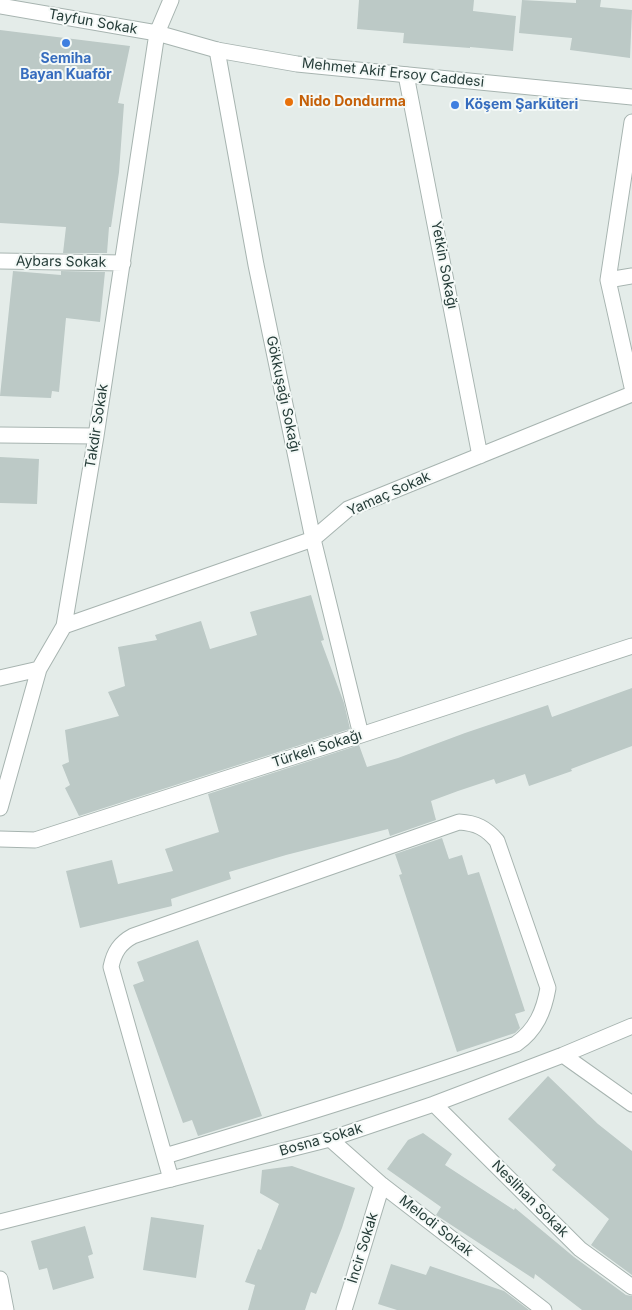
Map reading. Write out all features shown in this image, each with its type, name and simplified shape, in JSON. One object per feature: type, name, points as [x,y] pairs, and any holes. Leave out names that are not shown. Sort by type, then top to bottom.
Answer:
[{"type":"street","name":"Takdir Sokak","points":[[0,808],[39,669],[64,626],[96,436],[157,33],[170,0]]},
{"type":"street","name":"Tayfun Sokak","points":[[0,6],[157,33]]},
{"type":"street","name":"Mehmet Akif Ersoy Caddesi","points":[[157,33],[217,50],[296,64],[632,97]]},
{"type":"street","name":"Gökkuşağı Sokağı","points":[[217,50],[256,265],[312,539],[361,735]]},
{"type":"street","name":"Yetkin Sokağı","points":[[406,75],[480,456]]},
{"type":"street","points":[[632,122],[608,280],[632,387]]},
{"type":"street","name":"Aybars Sokak","points":[[0,261],[123,263]]},
{"type":"street","points":[[608,280],[632,276]]},
{"type":"street","name":"Yamaç Sokak","points":[[64,626],[312,539],[348,509],[632,394]]},
{"type":"street","points":[[0,435],[96,436]]},
{"type":"street","name":"Türkeli Sokağı","points":[[0,839],[35,840],[632,646]]},
{"type":"street","points":[[0,678],[39,669]]},
{"type":"street","points":[[164,1156],[310,1113],[432,1074],[516,1044],[528,1036],[546,1002],[548,988],[497,841],[490,832],[470,822],[459,822],[133,936],[120,945],[115,952],[111,966],[164,1156],[171,1179]]},
{"type":"street","name":"Bosna Sokak","points":[[0,1222],[330,1139],[434,1104],[563,1055],[632,1026]]},
{"type":"street","points":[[563,1055],[632,1104]]},
{"type":"street","name":"Neslihan Sokak","points":[[434,1104],[580,1249],[632,1286]]},
{"type":"street","name":"Melodi Sokak","points":[[330,1139],[382,1185],[544,1310]]},
{"type":"street","name":"İncir Sokak","points":[[344,1310],[382,1185]]},
{"type":"street","points":[[0,1279],[6,1310]]},
{"type":"building","points":[[359,0],[474,0],[473,11],[516,16],[513,51],[403,43],[404,33],[357,29]]},
{"type":"building","points":[[522,0],[576,3],[576,0],[601,0],[600,7],[632,10],[630,58],[570,50],[572,38],[519,33]]},
{"type":"building","points":[[0,30],[130,46],[118,103],[124,104],[119,172],[111,227],[109,227],[107,253],[63,253],[66,227],[0,223]]},
{"type":"building","points":[[13,271],[61,275],[61,271],[105,272],[100,322],[66,318],[59,392],[52,391],[51,398],[0,396]]},
{"type":"building","points":[[0,457],[39,459],[37,504],[0,503]]},
{"type":"building","points":[[311,595],[324,640],[321,641],[344,703],[350,729],[79,816],[65,788],[70,785],[62,765],[69,762],[65,730],[119,716],[108,692],[125,686],[118,647],[157,640],[155,635],[201,621],[210,649],[257,635],[250,612]]},
{"type":"building","points":[[632,688],[632,746],[571,769],[572,771],[529,786],[525,774],[496,784],[494,779],[431,801],[436,820],[390,836],[388,829],[286,855],[229,872],[231,879],[171,899],[172,906],[80,928],[66,871],[112,860],[118,884],[173,871],[165,849],[219,832],[208,794],[359,745],[367,767],[398,758],[548,705],[552,717]]},
{"type":"building","points":[[442,838],[449,859],[462,855],[468,875],[479,872],[525,1011],[515,1014],[520,1028],[515,1033],[457,1052],[399,875],[402,874],[395,854]]},
{"type":"building","points":[[198,940],[262,1116],[198,1136],[192,1120],[183,1123],[133,985],[144,981],[137,962]]},
{"type":"building","points":[[548,1076],[598,1124],[632,1151],[632,1275],[591,1245],[609,1219],[552,1170],[556,1165],[508,1119]]},
{"type":"building","points":[[423,1133],[452,1154],[445,1165],[514,1210],[515,1208],[574,1257],[626,1295],[632,1296],[632,1310],[582,1310],[535,1274],[534,1279],[436,1215],[441,1207],[387,1169],[408,1140]]},
{"type":"building","points":[[292,1166],[355,1188],[342,1228],[316,1294],[311,1292],[305,1310],[248,1310],[255,1285],[245,1282],[258,1249],[261,1250],[279,1204],[260,1193],[262,1170]]},
{"type":"building","points":[[151,1217],[204,1225],[196,1278],[143,1270]]},
{"type":"building","points":[[85,1226],[93,1254],[88,1256],[94,1278],[53,1290],[47,1268],[39,1270],[31,1241]]},
{"type":"building","points":[[391,1264],[426,1275],[430,1266],[504,1291],[529,1310],[397,1310],[378,1304]]},
{"type":"place","name":"Semiha Bayan Kuaför","points":[[66,43]]},
{"type":"place","name":"Nido Dondurma","points":[[289,102]]},
{"type":"place","name":"Köşem Şarküteri","points":[[455,105]]}]
